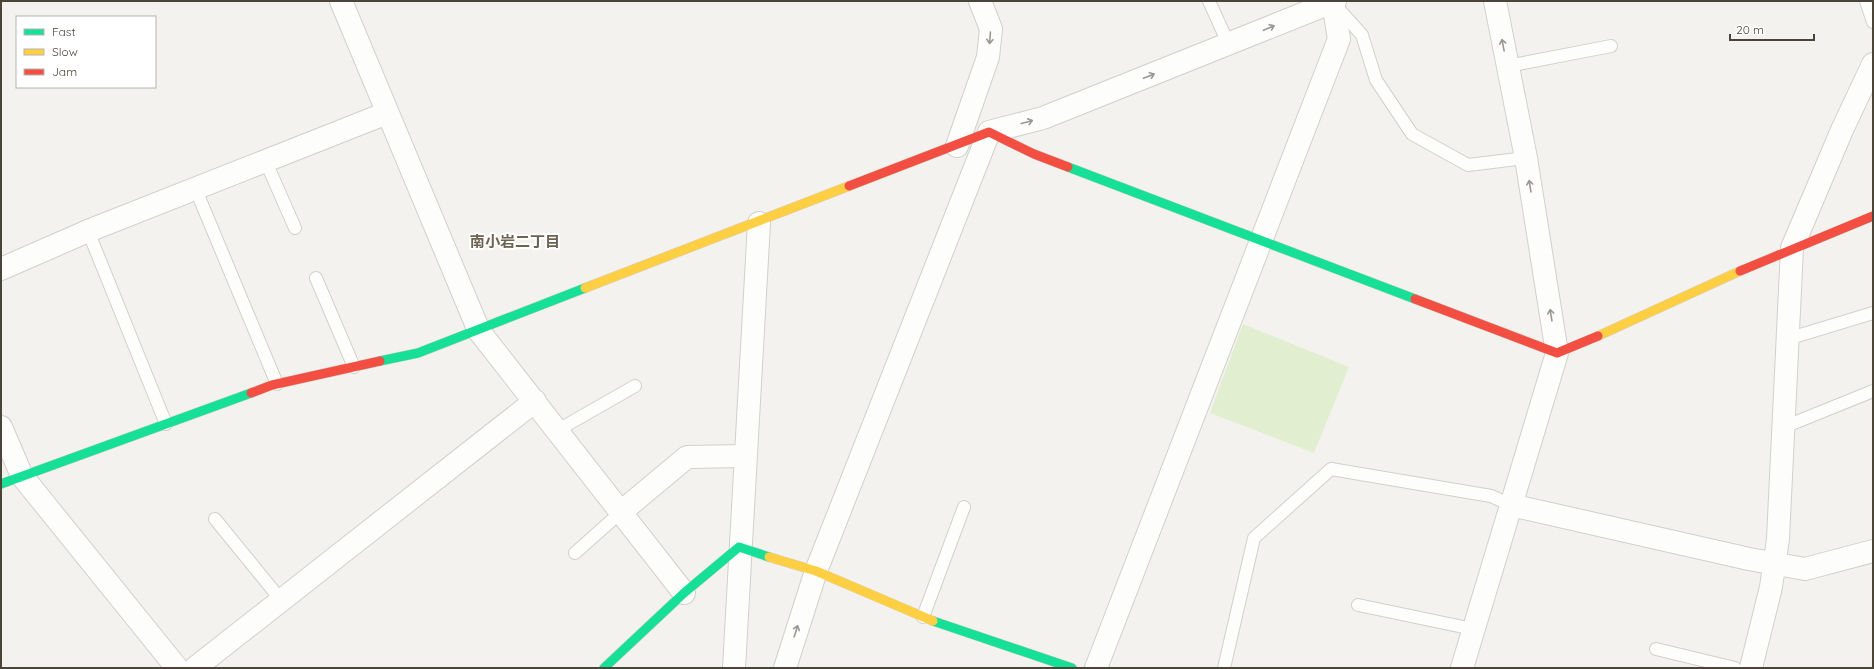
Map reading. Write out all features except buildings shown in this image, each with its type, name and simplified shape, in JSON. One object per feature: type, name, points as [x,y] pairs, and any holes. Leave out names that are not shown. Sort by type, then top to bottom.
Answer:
[{"type":"street","points":[[341,1],[479,331],[558,430],[684,593]]},
{"type":"street","points":[[957,146],[988,57],[991,29],[980,1]]},
{"type":"street","points":[[1,484],[277,384],[418,353],[479,331],[957,146],[989,132],[1043,118],[1229,45],[1334,1],[1339,39],[1096,668]]},
{"type":"street","points":[[1462,668],[1557,353],[1526,158],[1495,1]]},
{"type":"street","points":[[1751,668],[1771,586],[1778,539],[1792,248],[1842,130],[1873,64]]},
{"type":"street","points":[[1,269],[88,231],[387,114]]},
{"type":"street","points":[[989,132],[1034,154],[1557,353],[1574,348],[1792,248],[1873,216]]},
{"type":"street","points":[[785,668],[816,571],[989,132]]},
{"type":"street","points":[[734,668],[739,547],[758,223]]},
{"type":"street","points":[[195,668],[535,401]]},
{"type":"street","points":[[1,427],[22,476],[177,668]]},
{"type":"street","points":[[621,512],[687,457],[745,456]]},
{"type":"street","points":[[1511,505],[1774,565],[1804,569],[1873,551]]},
{"type":"street","points":[[739,547],[802,568],[816,571],[923,617],[1072,668]]},
{"type":"street","points":[[604,668],[684,593],[739,547]]},
{"type":"lane","points":[[1209,1],[1229,45]]},
{"type":"lane","points":[[1334,1],[1362,35],[1376,80],[1412,134],[1468,165],[1526,158]]},
{"type":"lane","points":[[1866,1],[1873,22]]},
{"type":"lane","points":[[1508,66],[1611,46]]},
{"type":"lane","points":[[266,162],[295,228]]},
{"type":"lane","points":[[196,190],[277,384]]},
{"type":"lane","points":[[88,231],[166,424]]},
{"type":"lane","points":[[316,278],[354,367]]},
{"type":"lane","points":[[1787,340],[1873,313]]},
{"type":"lane","points":[[558,430],[636,386]]},
{"type":"lane","points":[[1784,427],[1873,391]]},
{"type":"lane","points":[[1224,668],[1254,538],[1331,469],[1491,496],[1511,505]]},
{"type":"lane","points":[[923,617],[964,507]]},
{"type":"lane","points":[[575,553],[621,512]]},
{"type":"lane","points":[[215,519],[281,600]]},
{"type":"lane","points":[[1358,605],[1473,629]]},
{"type":"lane","points":[[1656,649],[1735,668]]},
{"type":"green space","points":[[1243,324],[1349,367],[1314,453],[1210,413]]},
{"type":"traffic: fast","points":[[1068,167],[1415,299]]},
{"type":"traffic: fast","points":[[380,361],[418,353],[585,288]]},
{"type":"traffic: fast","points":[[1,484],[251,393]]},
{"type":"traffic: fast","points":[[604,668],[684,593],[739,547],[769,557]]},
{"type":"traffic: fast","points":[[933,621],[1072,668]]},
{"type":"traffic: slow","points":[[585,288],[849,186]]},
{"type":"traffic: slow","points":[[1598,336],[1740,271]]},
{"type":"traffic: slow","points":[[769,557],[816,571],[933,621]]},
{"type":"traffic: jam","points":[[849,186],[989,132],[1034,154],[1068,167]]},
{"type":"traffic: jam","points":[[1740,271],[1873,216]]},
{"type":"traffic: jam","points":[[1415,299],[1557,353],[1598,336]]},
{"type":"traffic: jam","points":[[251,393],[272,385],[380,361]]},
{"type":"district","name":"南小岩二丁目","points":[[515,242]]}]
